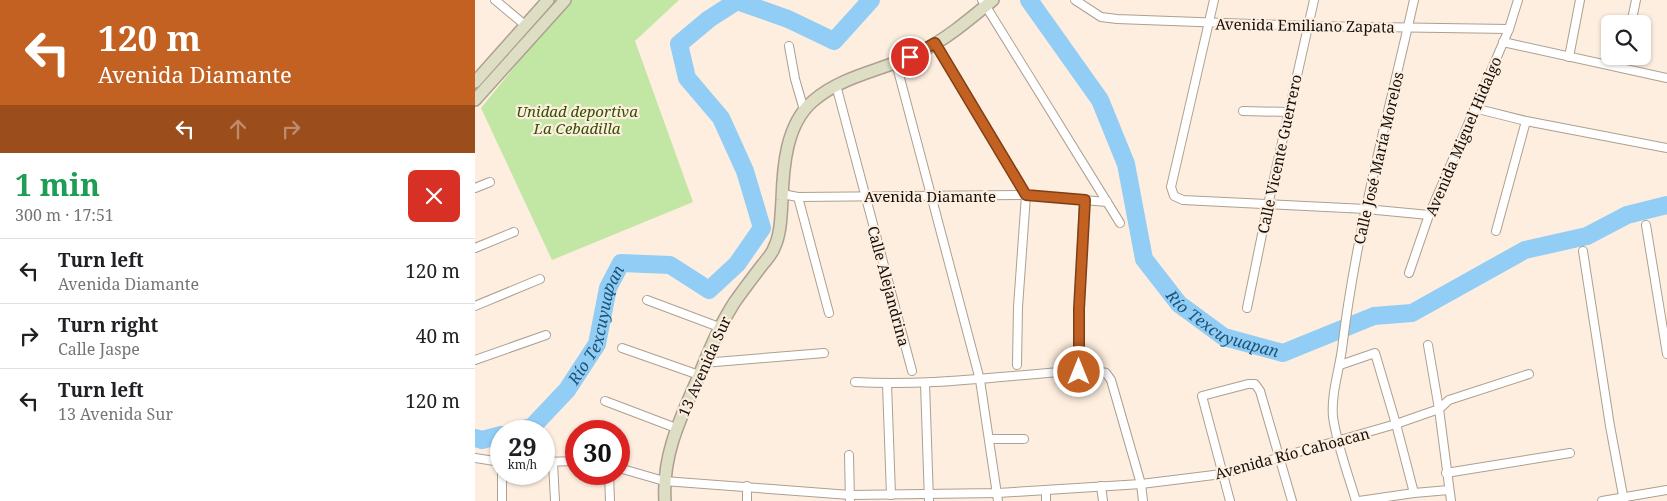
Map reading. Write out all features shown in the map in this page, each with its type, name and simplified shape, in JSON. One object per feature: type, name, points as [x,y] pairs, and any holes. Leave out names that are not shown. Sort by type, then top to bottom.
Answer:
[{"type":"street","points":[[495,0],[525,25]]},
{"type":"street","points":[[475,82],[548,0]]},
{"type":"street","points":[[475,100],[565,0]]},
{"type":"street","name":"Avenida Emiliano Zapata","points":[[1075,0],[1101,17],[1308,26],[1509,29]]},
{"type":"street","points":[[1214,0],[1171,187],[1174,196],[1183,200],[1366,209],[1429,215]]},
{"type":"street","name":"Calle Vicente Guerrero","points":[[1247,308],[1314,0]]},
{"type":"street","name":"Calle José María Morelos","points":[[1357,501],[1338,440],[1333,416],[1334,396],[1340,365],[1345,317],[1366,209],[1414,0]]},
{"type":"street","points":[[1569,57],[1580,0]]},
{"type":"street","points":[[1633,15],[1636,0]]},
{"type":"street","name":"Avenida Miguel Hidalgo","points":[[1409,273],[1429,215],[1509,29],[1518,1]]},
{"type":"street","points":[[987,2],[1120,223]]},
{"type":"street","name":"13 Avenida Sur","points":[[665,501],[664,481],[676,428],[719,327],[735,301],[774,248],[781,221],[782,194],[789,140],[804,110],[813,101],[836,85],[896,63],[935,43],[987,2]]},
{"type":"street","points":[[1503,42],[1667,78]]},
{"type":"street","points":[[935,43],[1026,195],[1018,307],[1017,365]]},
{"type":"street","points":[[789,46],[795,79],[804,110]]},
{"type":"street","points":[[896,63],[980,380],[998,497]]},
{"type":"street","name":"Calle Alejandrina","points":[[836,85],[912,371]]},
{"type":"street","points":[[1474,108],[1526,121],[1667,148]]},
{"type":"street","points":[[1243,111],[1289,112]]},
{"type":"street","points":[[1496,231],[1526,121]]},
{"type":"street","points":[[475,188],[490,182]]},
{"type":"street","name":"Avenida Diamante","points":[[782,194],[798,197],[1026,195],[1107,202]]},
{"type":"street","points":[[798,197],[829,313]]},
{"type":"street","points":[[1079,372],[1079,309],[1085,200]]},
{"type":"street","points":[[1645,225],[1667,354]]},
{"type":"street","points":[[475,248],[513,232]]},
{"type":"street","points":[[1583,251],[1610,426],[1624,500]]},
{"type":"street","points":[[475,306],[539,279]]},
{"type":"street","points":[[647,300],[719,327]]},
{"type":"street","points":[[475,360],[546,335]]},
{"type":"street","points":[[1428,345],[1439,409],[1451,501]]},
{"type":"street","points":[[622,348],[701,369],[824,353]]},
{"type":"street","points":[[1340,365],[1375,352],[1397,424],[1414,493]]},
{"type":"street","points":[[855,382],[887,384],[925,383],[1092,370],[1106,374],[1111,380],[1141,484],[1143,501]]},
{"type":"street","name":"Avenida Río Cahoacan","points":[[630,471],[664,481],[747,486],[850,498],[891,495],[929,498],[998,497],[1046,490],[1141,484],[1222,474],[1397,424],[1439,409],[1449,400],[1529,374]]},
{"type":"street","points":[[925,383],[929,498]]},
{"type":"street","points":[[887,384],[891,495]]},
{"type":"street","points":[[1230,501],[1202,396],[1255,384],[1260,390],[1292,501]]},
{"type":"street","points":[[605,400],[676,428]]},
{"type":"street","points":[[989,439],[1024,439]]},
{"type":"street","points":[[1447,473],[1570,453]]},
{"type":"street","points":[[849,454],[850,498]]},
{"type":"street","points":[[475,458],[490,461]]},
{"type":"street","points":[[501,485],[502,501]]},
{"type":"street","points":[[554,485],[555,501]]},
{"type":"street","points":[[609,485],[610,501]]},
{"type":"street","points":[[747,486],[747,501]]},
{"type":"street","points":[[1101,486],[1103,501]]},
{"type":"street","points":[[1046,490],[1047,501]]},
{"type":"street","points":[[1357,501],[1449,490]]},
{"type":"street","points":[[1603,501],[1624,500],[1667,490]]},
{"type":"green space","name":"Unidad deportiva La Cebadilla","points":[[569,0],[679,0],[635,41],[693,202],[552,260],[481,108]]},
{"type":"waterway","name":"Río Texcuyuapan","points":[[539,420],[567,390],[597,344],[608,288],[621,263],[670,265],[709,290],[737,264],[762,228],[745,171],[721,118],[687,78],[679,44],[709,19],[737,1],[788,19],[834,41],[871,0]]},
{"type":"waterway","name":"Río Texcuyuapan","points":[[1029,0],[1100,100],[1126,164],[1144,259],[1179,304],[1224,337],[1283,353],[1374,316],[1412,313],[1525,250],[1587,236],[1627,215],[1667,205]]},
{"type":"waterway","name":"Río Texcuyuapan","points":[[475,438],[482,440],[490,438]]},
{"type":"route","points":[[910,57],[935,43],[1026,195],[1085,200],[1079,309],[1079,372]]}]
